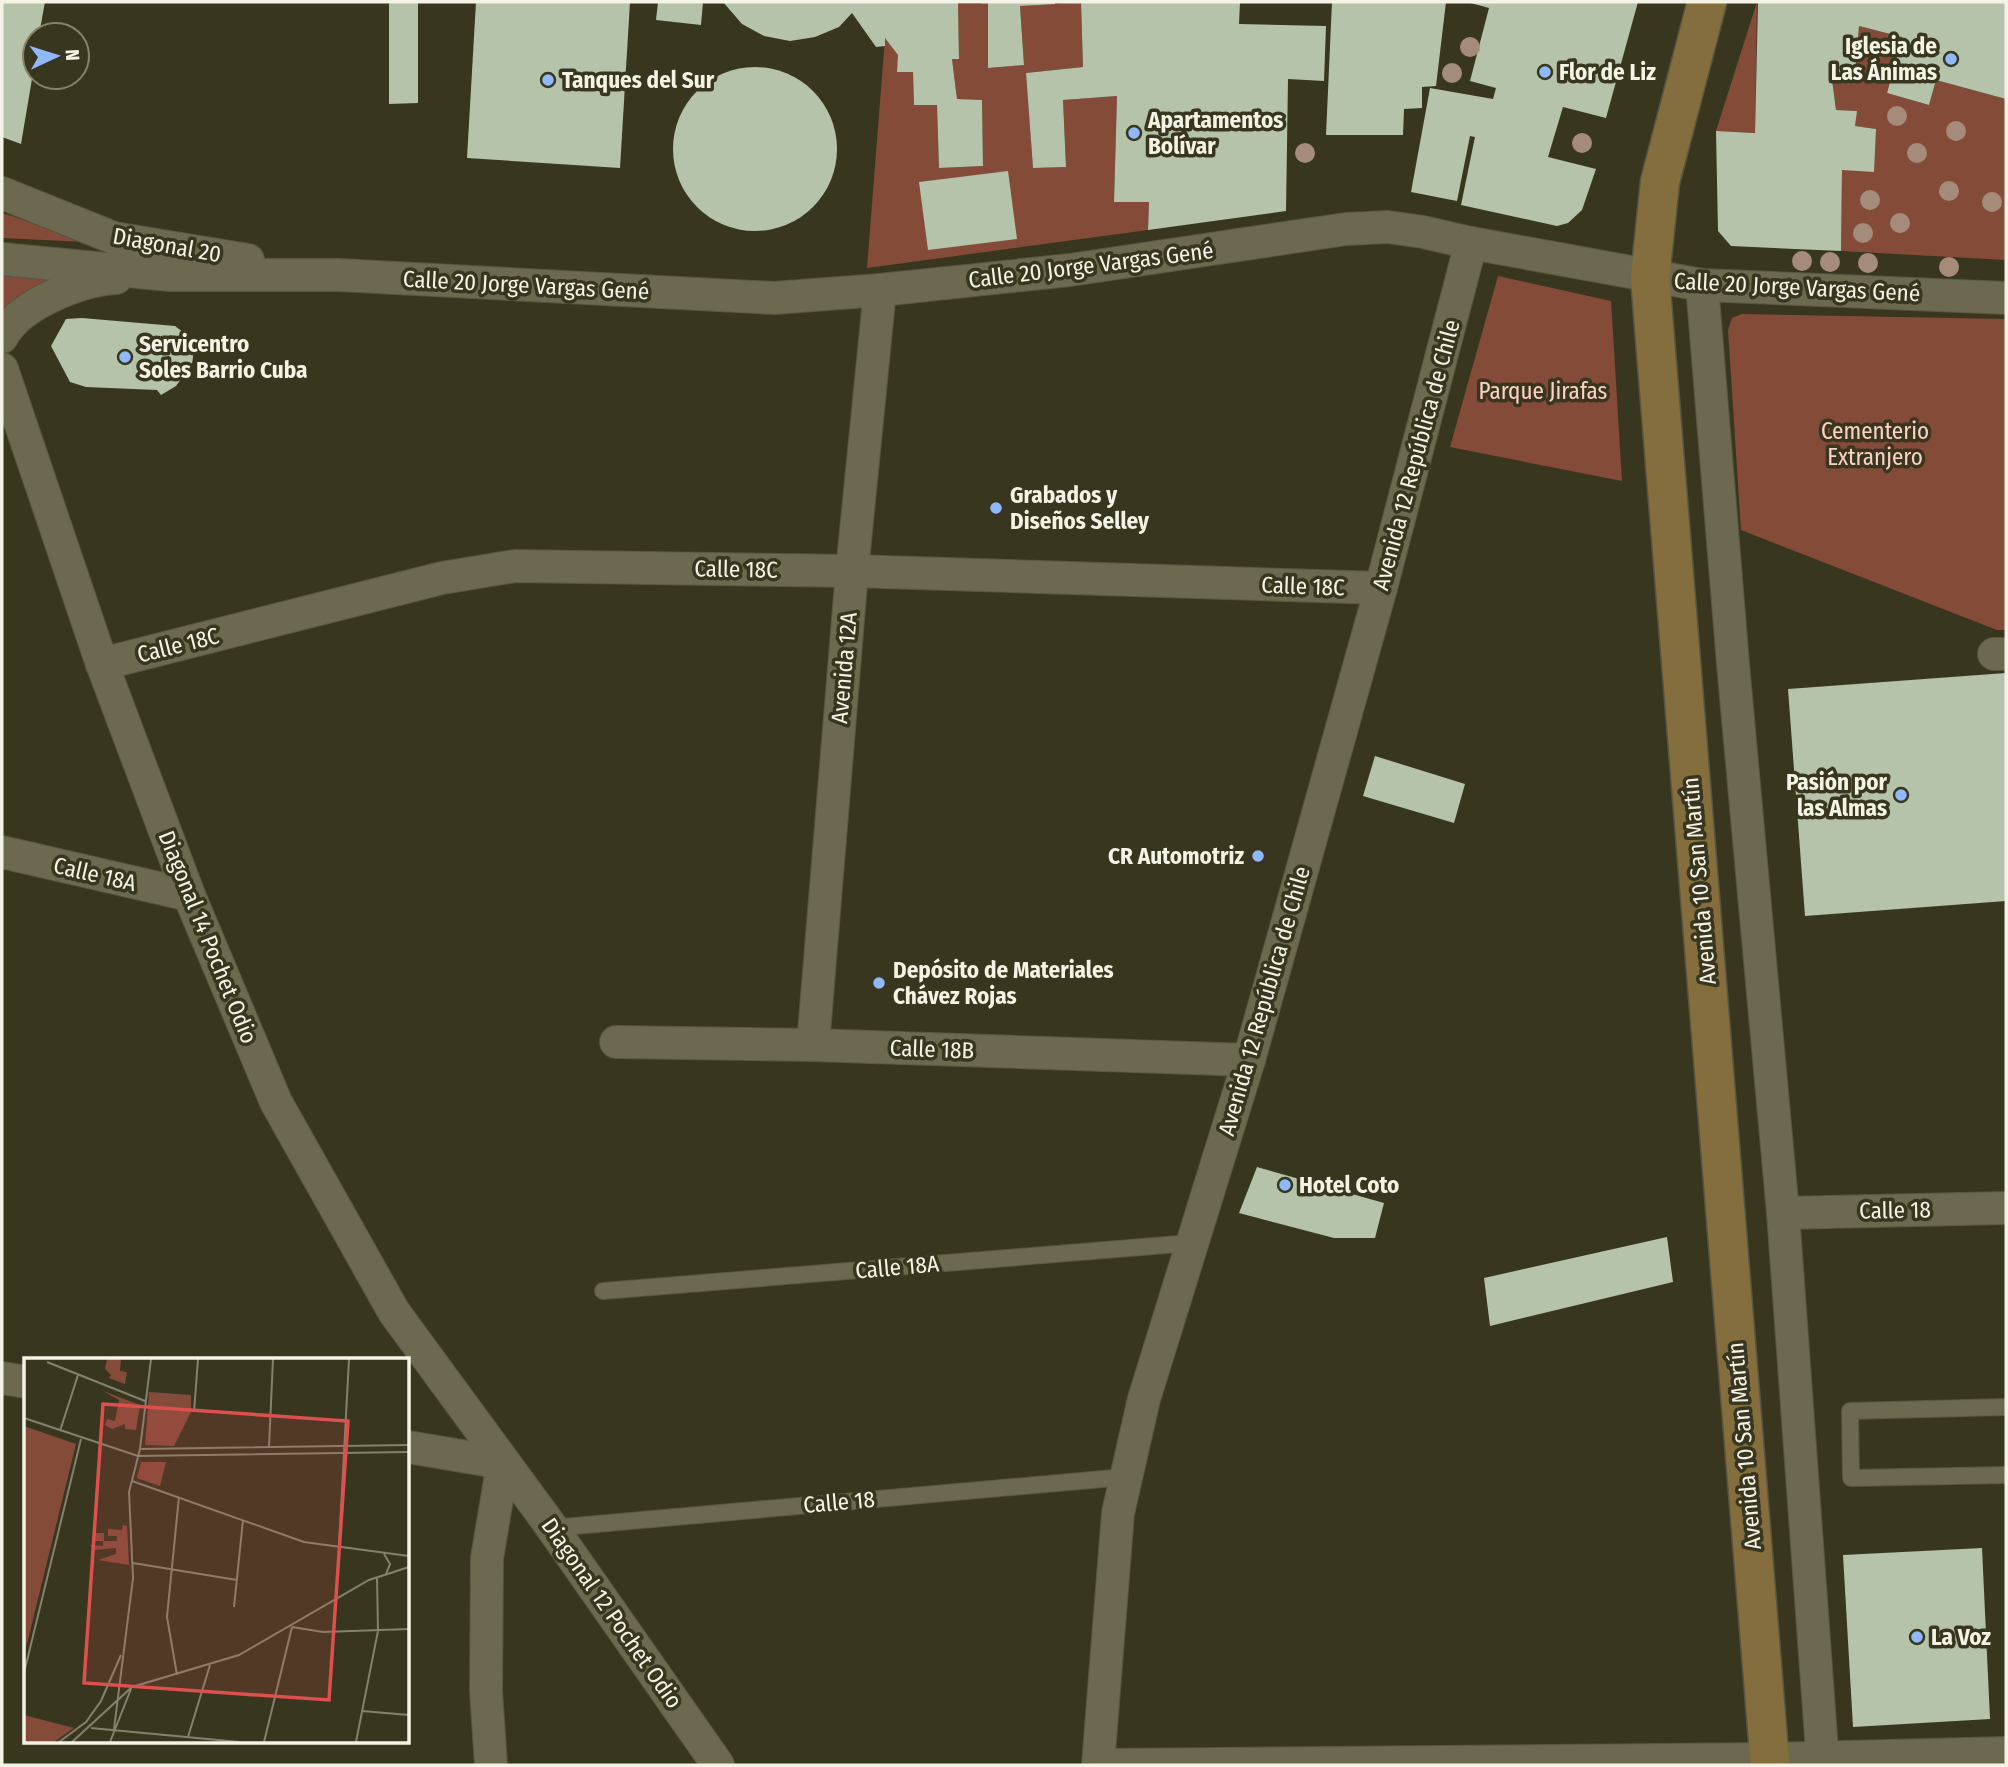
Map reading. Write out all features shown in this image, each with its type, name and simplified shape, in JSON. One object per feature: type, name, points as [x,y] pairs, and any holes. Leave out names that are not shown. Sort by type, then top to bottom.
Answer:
[{"type":"street","name":"Avenida 10 San Martín","points":[[1707,2],[1660,182],[1650,277],[1770,1762]]},
{"type":"street","name":"Diagonal 20","points":[[2,193],[114,238],[339,275]]},
{"type":"street","name":"Calle 20 Jorge Vargas Gené","points":[[2,337],[23,314],[43,300],[104,279],[170,275],[339,275],[775,298],[1070,270],[1346,229],[1388,228],[1423,232],[1702,285],[2006,298]]},
{"type":"street","name":"Avenida 12 República de Chile","points":[[1098,1765],[1118,1513],[1144,1399],[1248,1060],[1381,589],[1471,243]]},
{"type":"street","name":"Calle 20 Jorge Vargas Gené","points":[[2,259],[170,275]]},
{"type":"street","points":[[1702,285],[1783,1213],[1822,1761]]},
{"type":"street","name":"Avenida 12A","points":[[813,1045],[852,571],[880,290]]},
{"type":"street","name":"Diagonal 14 Pochet Odio","points":[[2,369],[102,664],[189,895],[276,1102],[394,1312],[503,1463]]},
{"type":"street","name":"Calle 18C","points":[[102,664],[442,578],[515,566],[852,571],[1381,589]]},
{"type":"street","name":"Calle 18A","points":[[2,852],[189,895]]},
{"type":"street","name":"Calle 18B","points":[[616,1042],[813,1045],[1248,1060]]},
{"type":"street","name":"Calle 18","points":[[1783,1213],[2006,1208]]},
{"type":"street","points":[[2,1378],[24,1382]]},
{"type":"street","points":[[410,1447],[503,1463],[487,1558],[486,1691],[491,1765]]},
{"type":"street","name":"Diagonal 12 Pochet Odio","points":[[503,1463],[552,1528],[718,1765]]},
{"type":"street","points":[[1106,1765],[1770,1762],[2006,1753]]},
{"type":"lane","name":"Calle 18A","points":[[603,1291],[1191,1243]]},
{"type":"lane","points":[[2006,1407],[1850,1411],[1852,1478],[2006,1475]]},
{"type":"lane","name":"Calle 18","points":[[552,1528],[1125,1477]]},
{"type":"green space","points":[[988,2],[988,68],[1024,65],[1020,6],[1081,2],[1083,67],[1026,73],[1033,168],[1066,167],[1063,100],[1117,96],[1114,201],[1149,202],[1148,230],[867,268],[885,38],[913,72],[914,105],[937,105],[939,168],[983,166],[982,100],[957,99],[952,59],[959,58],[958,4]]},
{"type":"green space","points":[[1757,2],[1755,133],[1716,131]]},
{"type":"green space","points":[[1859,26],[1902,37],[1887,93],[1929,105],[1936,80],[2006,99],[2006,260],[1841,251],[1842,170],[1876,129],[1855,126],[1856,111],[1836,110],[1831,72],[1855,74]]},
{"type":"green space","points":[[2,213],[9,215],[86,242],[2,238]]},
{"type":"green space","points":[[2,266],[80,271],[37,286],[20,296],[2,312]]},
{"type":"green space","name":"Parque Jirafas","points":[[1498,276],[1611,301],[1622,481],[1450,447]]},
{"type":"green space","name":"Cementerio Extranjero","points":[[1742,314],[2006,319],[2006,630],[1997,630],[1741,530],[1728,330],[1732,318]]},
{"type":"building","points":[[2,2],[45,2],[42,21],[21,21],[21,91],[30,91],[21,144],[2,137]]},
{"type":"building","points":[[389,2],[418,2],[418,103],[389,104]]},
{"type":"building","name":"Tanques del Sur","points":[[476,2],[630,2],[620,168],[467,158]]},
{"type":"building","points":[[658,2],[703,2],[701,25],[656,20]]},
{"type":"building","points":[[723,2],[958,2],[959,59],[952,59],[957,99],[982,100],[983,166],[939,168],[937,105],[914,105],[913,72],[897,72],[898,55],[885,38],[885,46],[876,47],[852,13],[839,27],[815,37],[790,41],[764,36],[742,24]]},
{"type":"building","points":[[988,2],[1055,2],[1020,6],[1024,65],[988,68]]},
{"type":"building","points":[[1081,2],[1240,2],[1239,24],[1326,26],[1324,81],[1288,79],[1286,211],[1148,230],[1149,202],[1114,202],[1117,96],[1063,100],[1066,167],[1033,168],[1026,73],[1083,67]]},
{"type":"building","points":[[1332,2],[1446,2],[1436,86],[1422,87],[1422,108],[1404,109],[1403,135],[1326,135]]},
{"type":"building","points":[[1467,2],[1638,2],[1606,118],[1563,107],[1548,157],[1596,169],[1582,210],[1568,223],[1557,226],[1461,205],[1475,137],[1470,136],[1457,201],[1411,192],[1430,88],[1493,99],[1496,88],[1470,81],[1489,8]]},
{"type":"building","points":[[1758,2],[2006,2],[2006,99],[1936,80],[1929,105],[1887,93],[1902,37],[1859,26],[1855,74],[1831,72],[1836,110],[1857,111],[1855,126],[1876,129],[1874,172],[1842,170],[1841,251],[1731,246],[1718,231],[1716,131],[1755,133]]},
{"type":"building","points":[[755,67],[786,73],[813,91],[831,118],[837,149],[831,180],[813,207],[786,225],[755,231],[724,225],[697,207],[679,180],[673,149],[679,118],[697,91],[724,73]]},
{"type":"building","points":[[1008,171],[1017,239],[928,250],[919,182]]},
{"type":"building","name":"Servicentro Soles Barrio Cuba","points":[[66,319],[175,326],[187,335],[194,350],[192,364],[176,386],[161,395],[157,390],[86,387],[70,382],[51,346]]},
{"type":"building","name":"Pasión por las Almas","points":[[2006,673],[2006,901],[1805,916],[1788,689]]},
{"type":"building","points":[[1375,756],[1465,784],[1454,823],[1363,796]]},
{"type":"building","name":"Hotel Coto","points":[[1257,1167],[1384,1203],[1375,1238],[1334,1238],[1239,1213]]},
{"type":"building","points":[[1667,1237],[1673,1282],[1490,1326],[1484,1278]]},
{"type":"building","name":"La Voz","points":[[1982,1548],[1990,1719],[1853,1727],[1843,1555]]},
{"type":"place","name":"Iglesia de Las Ánimas","points":[[1951,59]]},
{"type":"place","name":"Flor de Liz","points":[[1545,72]]},
{"type":"place","name":"Tanques del Sur","points":[[548,80]]},
{"type":"place","name":"Apartamentos Bolívar","points":[[1134,133]]},
{"type":"place","name":"Servicentro Soles Barrio Cuba","points":[[125,357]]},
{"type":"place","name":"Grabados y Diseños Selley","points":[[996,508]]},
{"type":"place","name":"Pasión por las Almas","points":[[1901,795]]},
{"type":"place","name":"CR Automotriz","points":[[1258,856]]},
{"type":"place","name":"Depósito de Materiales Chávez Rojas","points":[[879,983]]},
{"type":"place","name":"Hotel Coto","points":[[1285,1185]]},
{"type":"place","name":"La Voz","points":[[1917,1637]]}]
